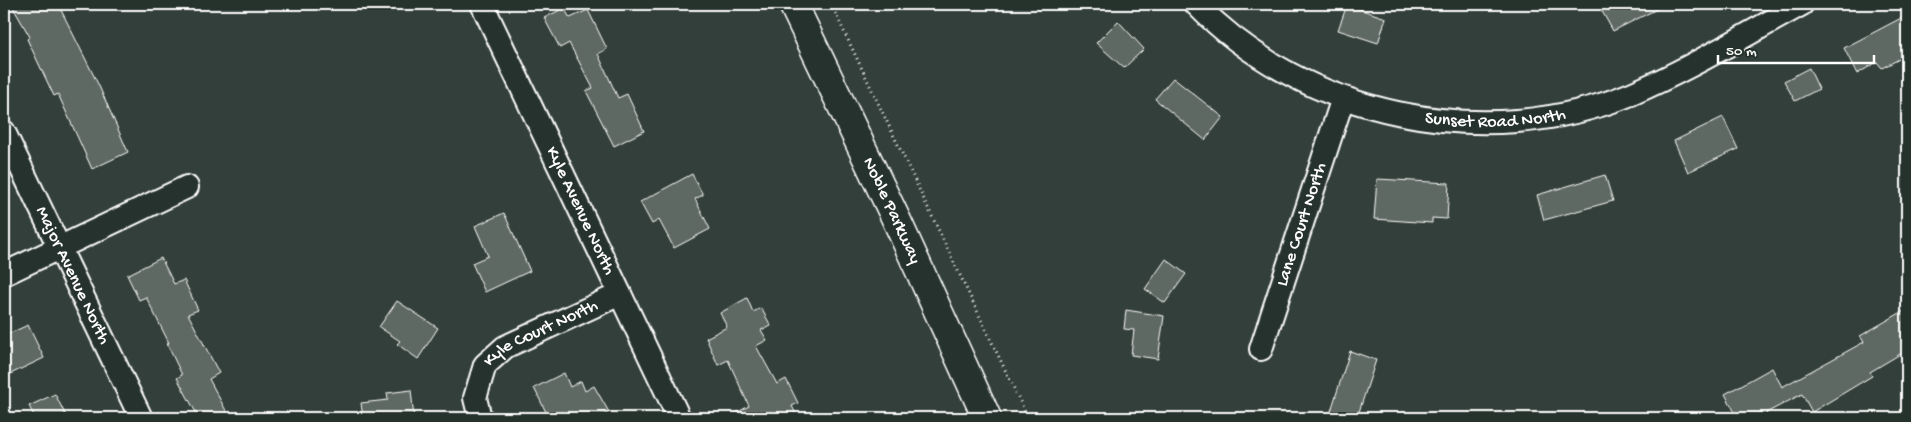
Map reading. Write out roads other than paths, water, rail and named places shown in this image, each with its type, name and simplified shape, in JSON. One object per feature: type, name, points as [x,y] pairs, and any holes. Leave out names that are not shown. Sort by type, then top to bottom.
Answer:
[{"type":"main road","name":"Noble Parkway","points":[[793,4],[897,220],[988,418]]},
{"type":"street","name":"Kyle Avenue North","points":[[482,4],[679,418]]},
{"type":"street","name":"Sunset Road North","points":[[1196,4],[1241,44],[1291,74],[1343,98],[1400,114],[1457,122],[1516,120],[1573,112],[1630,94],[1682,69],[1802,4]]},
{"type":"street","name":"Lane Court North","points":[[1261,349],[1343,98]]},
{"type":"street","name":"Major Avenue North","points":[[4,132],[141,418]]},
{"type":"street","points":[[4,274],[187,187]]},
{"type":"street","name":"Kyle Court North","points":[[480,418],[475,398],[486,366],[505,347],[620,294]]}]
